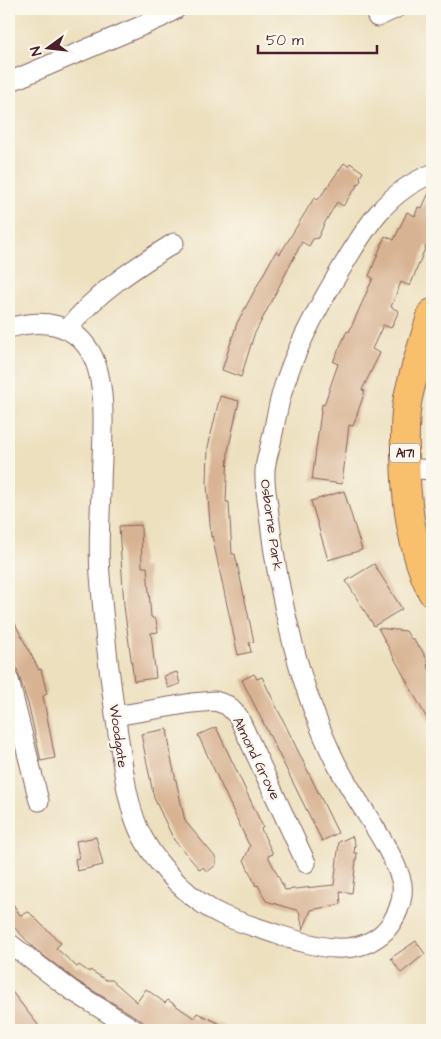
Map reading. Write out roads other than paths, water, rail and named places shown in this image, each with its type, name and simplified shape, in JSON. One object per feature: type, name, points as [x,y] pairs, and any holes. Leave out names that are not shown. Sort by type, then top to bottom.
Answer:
[{"type":"highway","name":"A171","points":[[432,313],[408,399],[405,431],[406,498],[410,524],[416,549],[432,592]]},
{"type":"street","points":[[9,82],[160,18],[176,9]]},
{"type":"street","points":[[377,17],[395,9]]},
{"type":"street","name":"Osborne Park","points":[[400,906],[403,889],[397,868],[380,836],[336,764],[306,690],[285,608],[273,545],[265,471],[285,383],[298,348],[320,305],[354,247],[382,206],[401,190],[432,174]]},
{"type":"street","points":[[9,328],[22,324],[40,323],[58,324],[68,329],[81,312],[95,299],[144,262],[174,243]]},
{"type":"street","name":"Woodgate","points":[[68,329],[82,340],[92,355],[98,372],[102,396],[100,573],[115,716],[127,792],[141,836],[165,871],[195,898],[218,914],[298,941],[333,949],[344,949],[366,944],[377,938],[394,920],[400,906]]},
{"type":"street","points":[[405,468],[432,470]]},
{"type":"street","points":[[9,680],[40,801]]},
{"type":"street","name":"Almond Grove","points":[[115,716],[215,701],[231,708],[238,716],[306,863]]},
{"type":"street","points":[[9,943],[71,990],[135,1030]]}]
